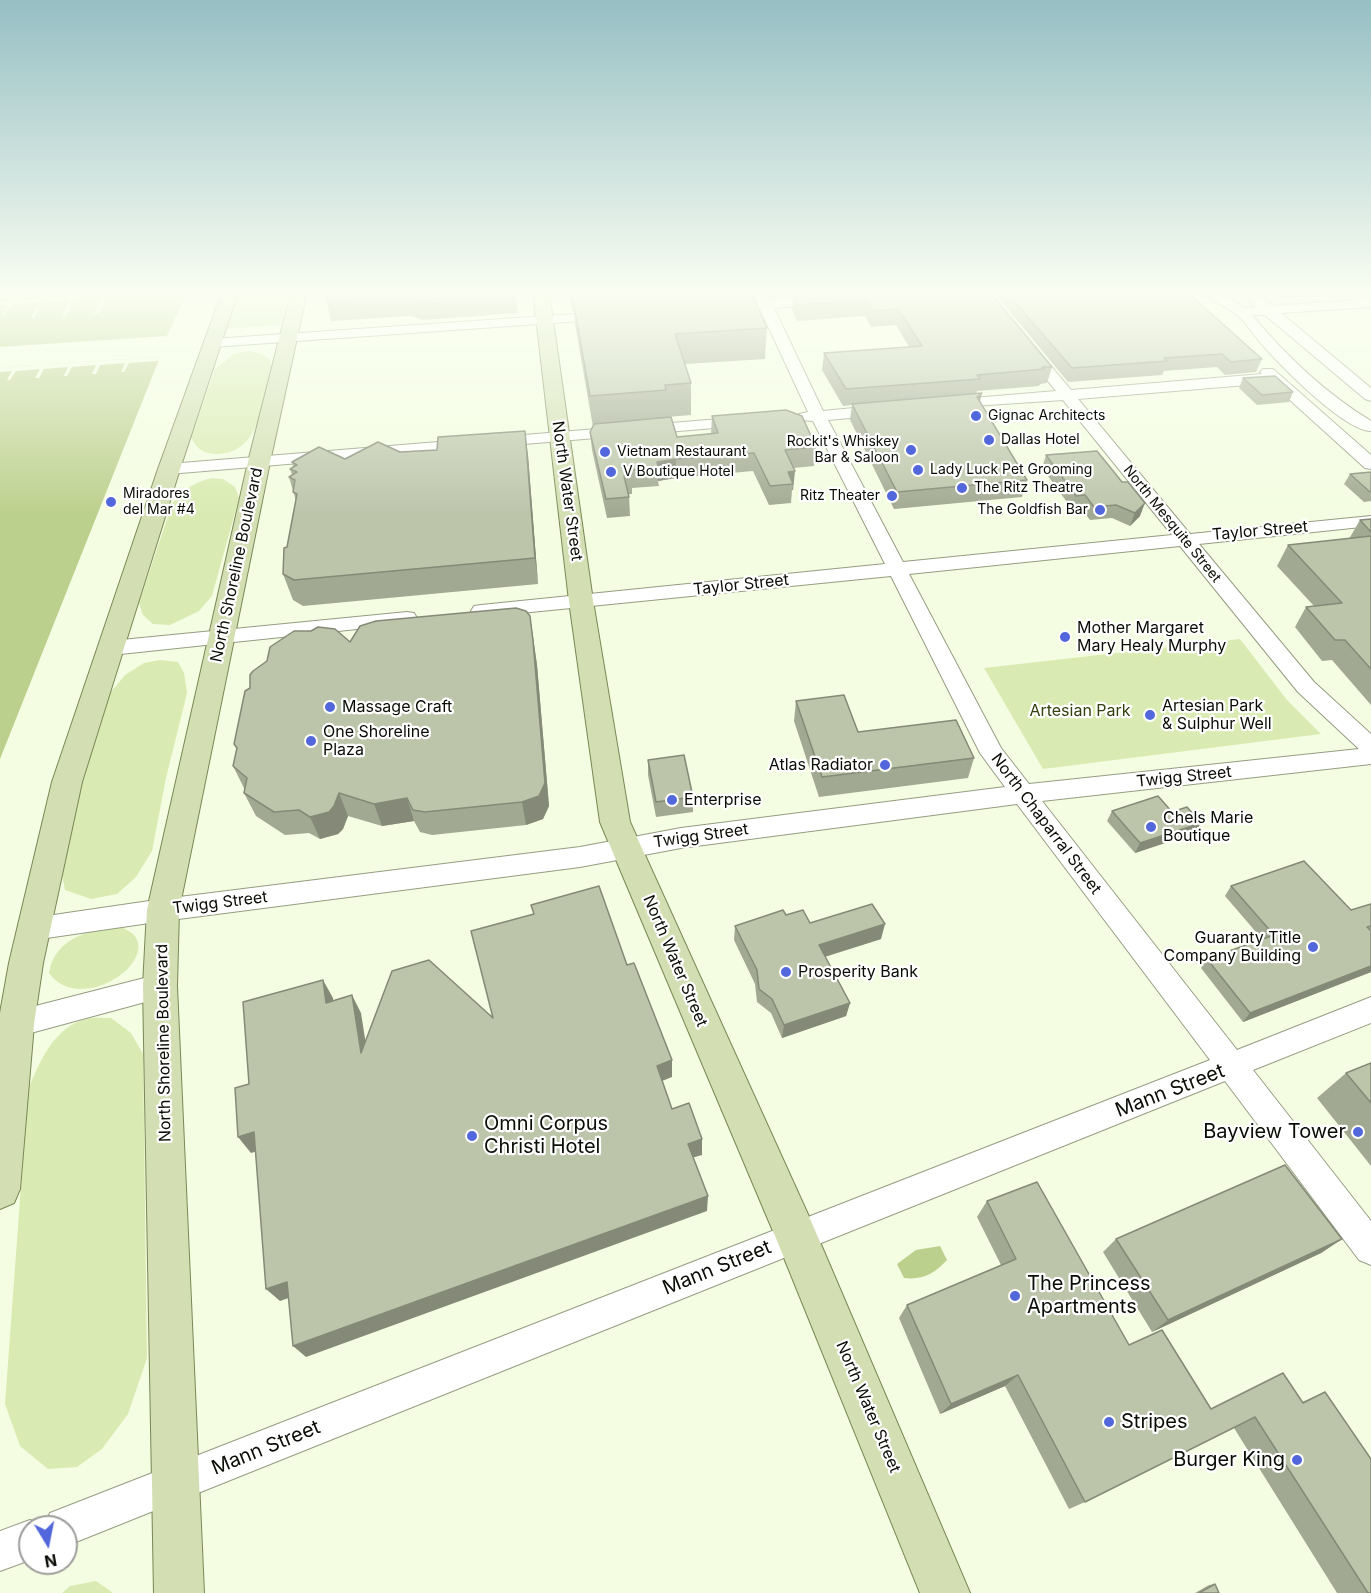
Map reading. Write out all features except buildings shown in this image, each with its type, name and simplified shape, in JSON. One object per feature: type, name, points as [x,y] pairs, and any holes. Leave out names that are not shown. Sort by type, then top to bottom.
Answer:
[{"type":"main road","points":[[0,1189],[16,1024],[26,963],[67,782],[204,366]]},
{"type":"main road","name":"North Shoreline Boulevard","points":[[179,1593],[178,1483],[160,987],[163,910],[259,462],[282,366]]},
{"type":"main road","name":"North Water Street","points":[[550,366],[615,822],[796,1236],[945,1593]]},
{"type":"street","name":"North Chaparral Street","points":[[787,366],[806,417],[898,569],[992,753],[1371,1248]]},
{"type":"street","name":"North Mesquite Street","points":[[1043,366],[1305,687],[1368,745]]},
{"type":"street","points":[[1262,366],[1371,464]]},
{"type":"street","points":[[1290,366],[1339,410],[1370,429]]},
{"type":"street","points":[[1336,366],[1371,396]]},
{"type":"street","points":[[936,406],[1274,378]]},
{"type":"street","points":[[806,417],[900,409]]},
{"type":"street","points":[[169,470],[759,421]]},
{"type":"street","name":"Taylor Street","points":[[459,613],[1183,538],[1371,521]]},
{"type":"street","points":[[111,648],[429,616]]},
{"type":"street","name":"Twigg Street","points":[[33,929],[163,910],[580,857],[681,838],[1022,794],[1368,745]]},
{"type":"street","points":[[16,1024],[160,987]]},
{"type":"street","name":"Mann Street","points":[[78,1521],[1371,1010]]},
{"type":"street","points":[[0,1551],[18,1544]]},
{"type":"green space","points":[[218,366],[271,366],[262,408],[252,434],[232,451],[217,454],[198,448],[191,438],[215,369]]},
{"type":"green space","points":[[212,478],[223,479],[235,487],[239,498],[212,596],[199,611],[170,625],[153,624],[143,615],[139,603],[172,504],[189,487]]},
{"type":"green space","name":"Artesian Park","points":[[1240,639],[1287,700],[1321,734],[1043,769],[984,668]]},
{"type":"green space","points":[[160,660],[178,662],[184,673],[187,693],[166,778],[152,851],[136,877],[117,894],[91,899],[65,890],[61,870],[81,779],[106,698],[125,675],[144,663]]},
{"type":"green space","points":[[122,927],[134,935],[138,947],[135,959],[126,971],[112,981],[95,987],[78,989],[62,985],[49,973],[59,951],[76,937],[98,930]]},
{"type":"green space","points":[[111,1018],[131,1033],[143,1054],[147,1358],[128,1414],[102,1449],[77,1467],[48,1469],[20,1446],[5,1404],[28,1090],[49,1047],[65,1029],[87,1019]]},
{"type":"green space","points":[[96,1581],[113,1593],[62,1593],[70,1586]]},
{"type":"shaded area","points":[[156,366],[0,759],[0,367]]},
{"type":"shaded area","points":[[940,1246],[947,1260],[942,1265],[923,1277],[904,1278],[897,1264],[916,1250]]},
{"type":"pier","points":[[80,366],[72,367],[67,376],[64,376],[68,367],[44,369],[39,378],[35,378],[40,369],[16,371],[10,380],[7,380],[12,371],[0,372],[0,367]]},
{"type":"pier","points":[[95,366],[99,366],[96,374],[92,374]]},
{"type":"place","name":"Gignac Architects","points":[[976,416]]},
{"type":"place","name":"Dallas Hotel","points":[[989,440]]},
{"type":"place","name":"Rockit's Whiskey Bar & Saloon","points":[[911,450]]},
{"type":"place","name":"Vietnam Restaurant","points":[[605,452]]},
{"type":"place","name":"Lady Luck Pet Grooming","points":[[918,470]]},
{"type":"place","name":"V Boutique Hotel","points":[[611,472]]},
{"type":"place","name":"The Ritz Theatre","points":[[962,488]]},
{"type":"place","name":"Ritz Theater","points":[[892,496]]},
{"type":"place","name":"Miradores del Mar #4","points":[[111,502]]},
{"type":"place","name":"The Goldfish Bar","points":[[1100,510]]},
{"type":"place","name":"Mother Margaret Mary Healy Murphy","points":[[1065,637]]},
{"type":"place","name":"Massage Craft","points":[[330,707]]},
{"type":"place","name":"Artesian Park & Sulphur Well","points":[[1150,715]]},
{"type":"place","name":"One Shoreline Plaza","points":[[311,741]]},
{"type":"place","name":"Atlas Radiator","points":[[885,765]]},
{"type":"place","name":"Enterprise","points":[[672,800]]},
{"type":"place","name":"Chels Marie Boutique","points":[[1151,827]]},
{"type":"place","name":"Guaranty Title Company Building","points":[[1313,947]]},
{"type":"place","name":"Prosperity Bank","points":[[786,972]]},
{"type":"place","name":"Bayview Tower","points":[[1358,1132]]},
{"type":"place","name":"Omni Corpus Christi Hotel","points":[[472,1136]]},
{"type":"place","name":"The Princess Apartments","points":[[1015,1296]]},
{"type":"place","name":"Stripes","points":[[1109,1422]]},
{"type":"place","name":"Burger King","points":[[1297,1460]]}]
